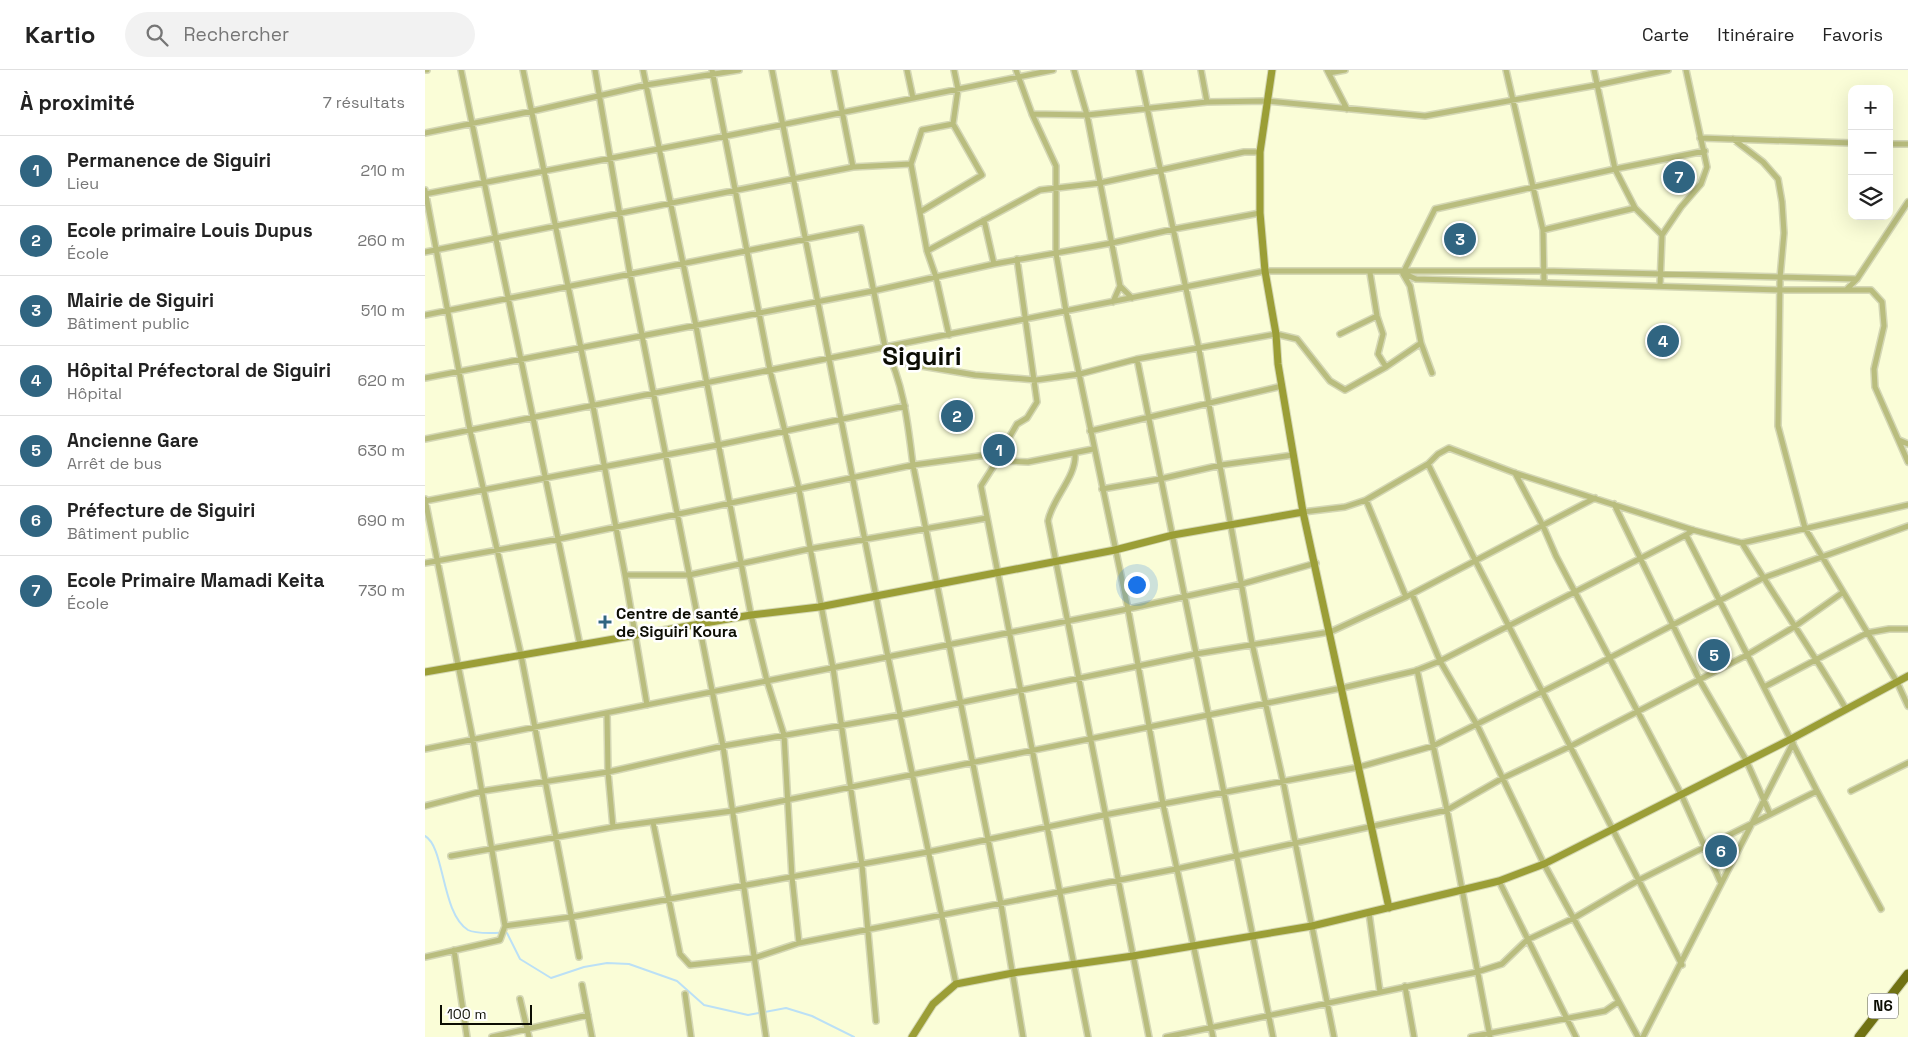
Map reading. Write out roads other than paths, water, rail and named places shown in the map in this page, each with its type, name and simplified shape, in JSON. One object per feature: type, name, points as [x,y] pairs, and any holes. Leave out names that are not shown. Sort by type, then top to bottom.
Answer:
[{"type":"highway","name":"N6","points":[[1859,1037],[1908,974]]},
{"type":"street","points":[[461,70],[580,645]]},
{"type":"street","points":[[523,70],[557,226],[605,466],[647,705]]},
{"type":"street","points":[[595,70],[630,274],[723,746],[766,1037]]},
{"type":"street","points":[[643,70],[696,326],[751,615],[767,681],[784,735],[791,877],[799,942]]},
{"type":"street","points":[[425,132],[533,111],[646,85],[712,72],[739,70]]},
{"type":"street","points":[[772,70],[795,178],[828,359],[854,478],[888,657],[956,984]]},
{"type":"street","points":[[833,70],[853,167]]},
{"type":"street","points":[[907,70],[913,98]]},
{"type":"street","points":[[920,212],[982,175],[953,124],[958,89],[954,70]]},
{"type":"street","points":[[1016,70],[1032,114],[1056,166],[1056,253],[1066,311],[1127,609],[1176,869],[1213,1037]]},
{"type":"street","points":[[579,957],[521,655],[471,430],[425,192],[784,125],[1053,70]]},
{"type":"street","points":[[1074,70],[1087,115],[1120,286],[1113,302]]},
{"type":"street","points":[[1139,70],[1199,349],[1252,643],[1283,781],[1334,1037]]},
{"type":"street","points":[[1201,70],[1207,102]]},
{"type":"street","points":[[1273,70],[1260,152],[1260,213],[1265,272],[1303,512],[1389,908]]},
{"type":"street","points":[[1345,70],[1328,72],[1347,109]]},
{"type":"street","points":[[1506,70],[1543,230],[1544,283]]},
{"type":"street","points":[[1594,70],[1615,169],[1635,208],[1662,234]]},
{"type":"street","points":[[1032,114],[1087,115],[1207,102],[1267,101],[1425,116],[1513,101],[1668,70]]},
{"type":"street","points":[[1661,286],[1662,234],[1681,207],[1701,184],[1707,167],[1687,70]]},
{"type":"street","points":[[712,72],[770,370],[799,490],[819,607],[833,668],[861,865],[876,1021]]},
{"type":"street","points":[[949,334],[936,277],[927,250],[911,164],[922,130],[953,124]]},
{"type":"street","points":[[1700,138],[1848,143]]},
{"type":"street","points":[[1733,139],[1763,162],[1778,179],[1784,233],[1779,278],[1778,426],[1805,528],[1823,555],[1842,593],[1897,682],[1908,706]]},
{"type":"street","points":[[1893,144],[1908,144]]},
{"type":"street","points":[[1403,273],[1435,209],[1705,151]]},
{"type":"street","points":[[927,250],[1040,190],[1100,183],[1244,152],[1260,152]]},
{"type":"street","points":[[425,252],[853,167],[911,164]]},
{"type":"street","points":[[1847,289],[1857,279],[1908,202]]},
{"type":"street","points":[[1543,230],[1635,208]]},
{"type":"street","points":[[425,378],[520,361],[759,312],[819,302],[1017,259],[1112,243],[1260,213]]},
{"type":"street","points":[[984,220],[994,264]]},
{"type":"street","points":[[425,315],[861,228],[885,347],[892,361],[905,406],[913,466],[989,839],[1023,1037]]},
{"type":"street","points":[[1006,443],[1017,424],[1027,418],[1037,402],[1017,259]]},
{"type":"street","points":[[425,439],[1265,272],[1544,271],[1857,279]]},
{"type":"street","points":[[1370,273],[1377,316],[1383,334],[1379,354],[1386,367]]},
{"type":"street","points":[[1403,273],[1416,279],[1780,290],[1871,290],[1882,302],[1884,326],[1873,369],[1875,387],[1908,462]]},
{"type":"street","points":[[1403,273],[1410,286],[1421,343],[1433,373]]},
{"type":"street","points":[[1120,286],[1132,298]]},
{"type":"street","points":[[1340,334],[1377,316]]},
{"type":"street","points":[[892,361],[975,375],[1035,380],[1080,374],[1137,359],[1276,334],[1297,338],[1330,381],[1345,390],[1386,367],[1421,343]]},
{"type":"street","points":[[1137,359],[1273,1037]]},
{"type":"street","points":[[1090,430],[1148,419],[1282,386]]},
{"type":"street","points":[[425,957],[500,940],[503,936],[504,927],[483,791],[425,500],[719,445],[905,406]]},
{"type":"street","points":[[1899,440],[1908,444]]},
{"type":"street","points":[[1006,443],[994,441],[988,447],[987,455],[989,461],[995,464],[1007,461],[1028,462],[1093,449]]},
{"type":"street","points":[[1006,443],[1010,450],[1007,461]]},
{"type":"street","points":[[425,672],[751,615],[819,607],[876,597],[936,583],[1115,550],[1173,535],[1303,512],[1345,507],[1366,500],[1428,464],[1438,454],[1449,448],[1515,473],[1693,530],[1742,543],[1908,505]]},
{"type":"street","points":[[1075,453],[1073,468],[1055,500],[1047,521],[1149,1037]]},
{"type":"street","points":[[425,563],[559,539],[676,513],[913,466],[987,455]]},
{"type":"street","points":[[1102,489],[1160,479],[1221,465],[1293,455]]},
{"type":"street","points":[[995,464],[981,486],[1088,1037]]},
{"type":"street","points":[[1428,464],[1508,626],[1682,965]]},
{"type":"street","points":[[1515,473],[1543,526],[1574,592],[1681,794],[1721,883]]},
{"type":"street","points":[[425,806],[483,791],[608,772],[723,746],[901,715],[1252,643],[1330,632],[1412,594],[1595,498]]},
{"type":"street","points":[[1366,500],[1406,597]]},
{"type":"street","points":[[1614,504],[1699,679],[1746,760],[1770,814]]},
{"type":"street","points":[[625,575],[689,575],[809,549],[987,518]]},
{"type":"street","points":[[504,927],[571,917],[928,852],[1224,791],[1359,767],[1433,746],[1763,578],[1908,526]]},
{"type":"street","points":[[451,856],[613,827],[732,811],[1342,688],[1417,670],[1441,661],[1693,530]]},
{"type":"street","points":[[1686,535],[1817,791],[1881,909]]},
{"type":"street","points":[[1742,543],[1794,627],[1818,661],[1846,709]]},
{"type":"street","points":[[425,749],[1185,597],[1241,584],[1315,563]]},
{"type":"street","points":[[653,822],[680,954],[690,965],[753,958],[799,942],[1059,893],[1295,845],[1447,810],[1503,778],[1571,746],[1747,655],[1794,627],[1842,593]]},
{"type":"street","points":[[1412,594],[1441,661],[1477,724],[1544,864],[1638,1037]]},
{"type":"street","points":[[1764,687],[1818,661],[1867,634],[1889,629],[1908,629]]},
{"type":"street","points":[[1417,670],[1447,810],[1490,1035]]},
{"type":"street","points":[[913,1037],[933,1004],[956,984],[1013,973],[1133,956],[1312,926],[1499,881],[1544,864],[1746,760],[1792,741],[1846,709],[1908,676]]},
{"type":"street","points":[[607,713],[608,772],[613,827]]},
{"type":"street","points":[[1643,1037],[1682,965],[1792,741]]},
{"type":"street","points":[[1851,791],[1908,763]]},
{"type":"street","points":[[1166,1037],[1211,1026],[1477,972],[1501,964],[1527,940],[1575,918],[1639,880],[1817,791]]},
{"type":"street","points":[[1499,881],[1527,940],[1568,1017],[1576,1037]]},
{"type":"street","points":[[1369,913],[1381,992]]},
{"type":"street","points":[[453,950],[467,1037]]},
{"type":"street","points":[[582,985],[592,1037]]},
{"type":"street","points":[[1405,986],[1414,1037]]},
{"type":"street","points":[[685,994],[691,1037]]},
{"type":"street","points":[[520,999],[529,1037]]},
{"type":"street","points":[[1471,1037],[1490,1035],[1568,1017],[1605,1011],[1618,1002]]},
{"type":"street","points":[[492,1037],[588,1015]]},
{"type":"waterway","points":[[425,836],[431,842],[436,853],[448,896],[459,922],[472,932],[507,933],[520,959],[551,978],[584,967],[607,963],[629,964],[677,981],[704,1005],[748,1015],[786,1008],[812,1016],[854,1037]]},
{"type":"place","name":"Ecole Primaire Mamadi Keita","points":[[1679,177]]},
{"type":"place","name":"Mairie de Siguiri","points":[[1460,239]]},
{"type":"place","name":"Hôpital Préfectoral de Siguiri","points":[[1663,341]]},
{"type":"place","name":"Ecole primaire Louis Dupus","points":[[957,416]]},
{"type":"place","name":"Permanence de Siguiri","points":[[999,450]]},
{"type":"place","name":"Centre de santé de Siguiri Koura","points":[[605,622]]},
{"type":"place","name":"Ancienne Gare","points":[[1714,655]]},
{"type":"place","name":"Préfecture de Siguiri","points":[[1721,851]]},
{"type":"district","name":"Siguiri","points":[[922,356]]}]
